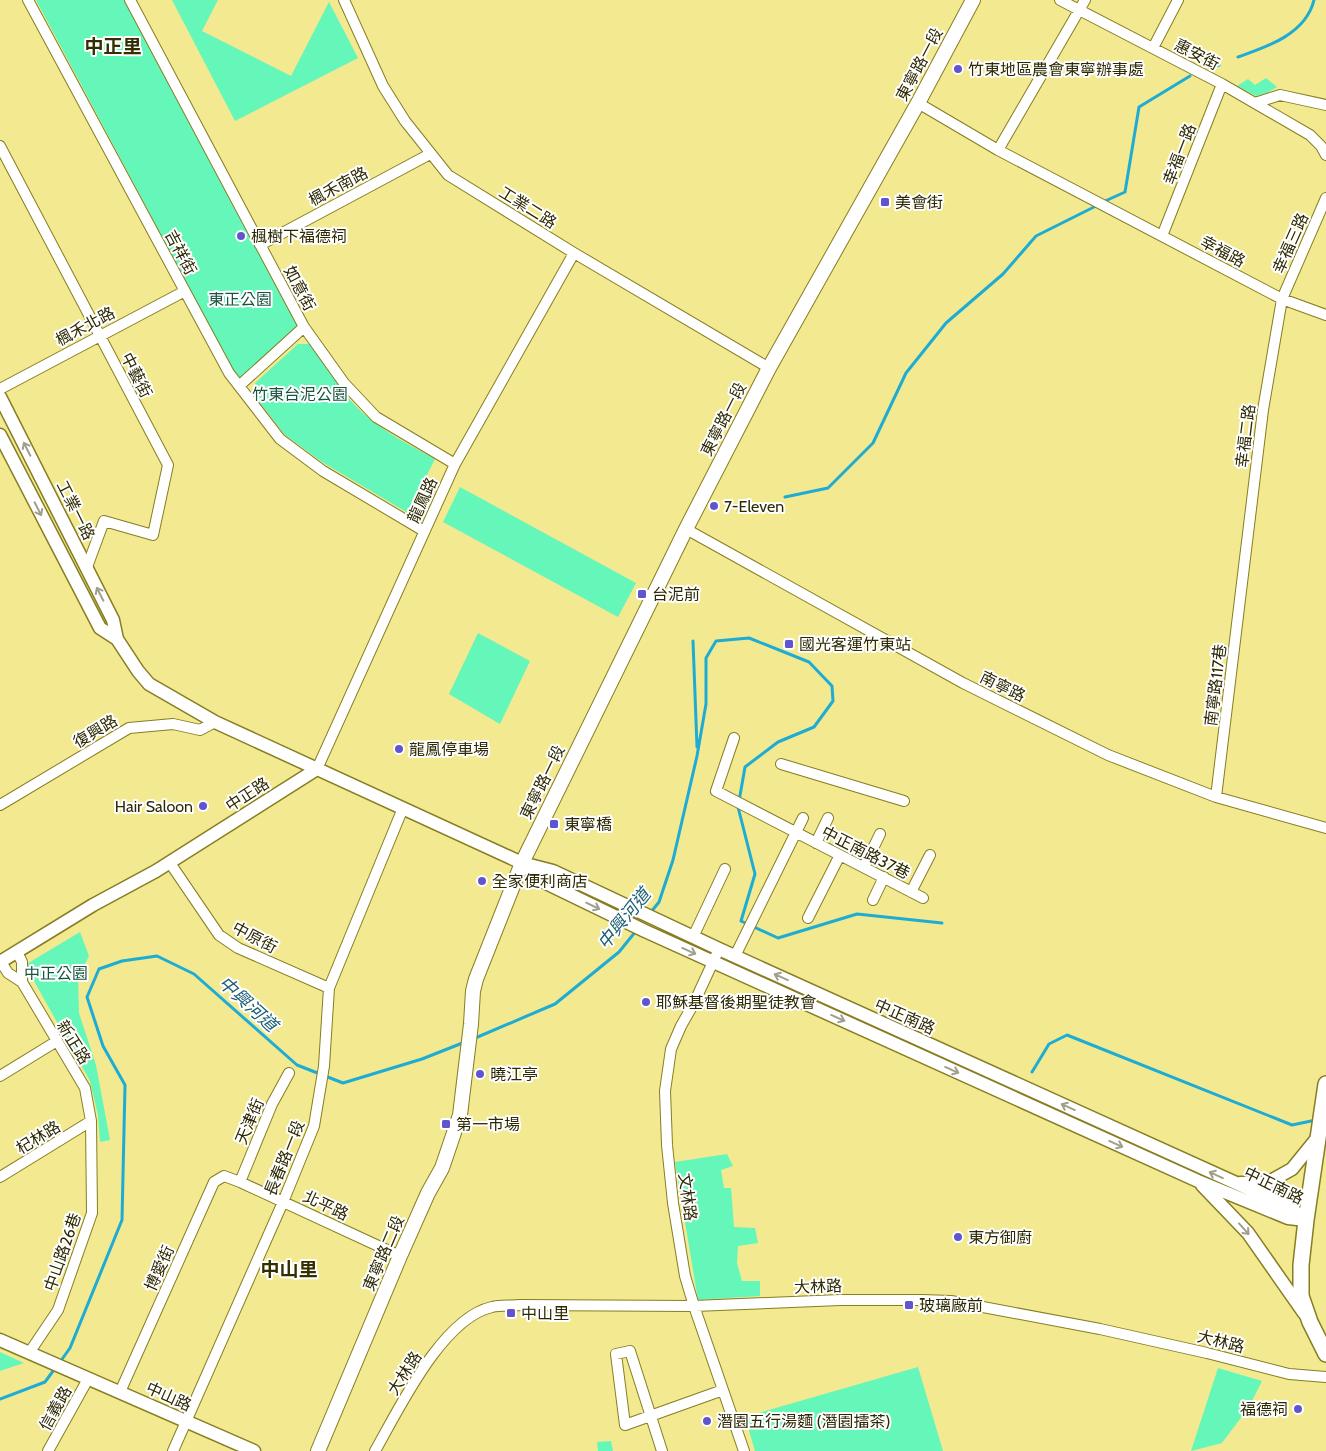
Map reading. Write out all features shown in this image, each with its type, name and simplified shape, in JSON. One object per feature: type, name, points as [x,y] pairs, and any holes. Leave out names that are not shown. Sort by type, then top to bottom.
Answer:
[{"type":"main road","name":"東寧路一段","points":[[522,863],[686,529],[769,368],[918,103],[973,0]]},
{"type":"main road","name":"東寧路二段","points":[[318,1451],[400,1256],[428,1193],[442,1168],[460,1115],[467,1066],[473,991],[476,979],[522,863]]},
{"type":"main road","points":[[1326,1087],[1301,1264],[1301,1296],[1310,1322],[1326,1354]]},
{"type":"street","name":"吉祥街","points":[[28,0],[229,373],[280,439],[323,471],[424,531]]},
{"type":"street","name":"如意街","points":[[130,0],[304,327],[344,383],[376,417],[455,464]]},
{"type":"street","name":"工業二路","points":[[344,0],[383,86],[405,122],[448,175],[574,253],[769,368]]},
{"type":"street","name":"惠安街","points":[[1060,0],[1255,103]]},
{"type":"street","points":[[918,103],[998,150],[1084,0]]},
{"type":"street","points":[[1153,48],[1178,0]]},
{"type":"street","name":"幸福一路","points":[[1162,236],[1222,84]]},
{"type":"street","points":[[1255,103],[1280,95],[1326,105]]},
{"type":"street","points":[[1255,103],[1310,136],[1321,146],[1326,155]]},
{"type":"street","name":"中藝街","points":[[0,146],[168,465],[153,535],[104,521],[87,567]]},
{"type":"street","name":"幸福路","points":[[998,150],[1282,299],[1326,315]]},
{"type":"street","name":"楓禾南路","points":[[260,245],[430,154]]},
{"type":"street","name":"幸福三路","points":[[1282,299],[1326,198]]},
{"type":"street","name":"龍鳳路","points":[[317,769],[455,464],[574,253]]},
{"type":"street","name":"楓禾北路","points":[[0,389],[185,292]]},
{"type":"street","name":"幸福二路","points":[[1243,577],[1262,410],[1282,299]]},
{"type":"street","points":[[239,386],[304,327]]},
{"type":"street","name":"工業一路","points":[[0,397],[114,620],[118,640],[138,671],[149,684],[215,722],[317,769]]},
{"type":"street","name":"工業一路","points":[[0,435],[100,628],[118,640]]},
{"type":"street","name":"南寧路","points":[[686,529],[962,684],[1108,755],[1216,798],[1326,828]]},
{"type":"street","name":"南寧路117巷","points":[[1216,798],[1243,577]]},
{"type":"street","name":"復興路","points":[[0,805],[129,728],[173,724],[200,730],[215,722]]},
{"type":"street","name":"中正南路37巷","points":[[734,738],[716,791],[923,898]]},
{"type":"street","points":[[781,764],[904,802]]},
{"type":"street","points":[[317,769],[522,863]]},
{"type":"street","name":"中正路","points":[[0,962],[93,906],[170,863],[317,769]]},
{"type":"street","name":"長春路一段","points":[[173,1451],[283,1202],[314,1126],[324,1066],[329,988],[403,808]]},
{"type":"street","points":[[796,833],[803,818]]},
{"type":"street","points":[[816,843],[828,818]]},
{"type":"street","name":"中正南路37巷","points":[[735,956],[796,833]]},
{"type":"street","points":[[864,868],[880,834]]},
{"type":"street","points":[[808,918],[840,855]]},
{"type":"street","points":[[911,892],[930,855]]},
{"type":"street","name":"中原街","points":[[170,863],[219,935],[238,948],[329,988]]},
{"type":"street","name":"中正南路","points":[[522,863],[552,871],[719,949],[1289,1207],[1306,1220]]},
{"type":"street","name":"中正南路","points":[[522,863],[546,883],[713,962],[1198,1181],[1288,1218],[1306,1220]]},
{"type":"street","points":[[693,937],[725,869]]},
{"type":"street","points":[[873,900],[884,877]]},
{"type":"street","name":"文林路","points":[[719,949],[681,1026],[672,1049],[665,1091],[667,1145],[673,1203],[685,1276],[744,1451]]},
{"type":"street","name":"新正路","points":[[17,952],[22,962],[22,982]]},
{"type":"street","name":"新正路","points":[[0,962],[8,973],[22,982],[85,1088],[91,1121]]},
{"type":"street","points":[[0,1076],[56,1041]]},
{"type":"street","name":"天津街","points":[[240,1182],[272,1104],[288,1073]]},
{"type":"street","name":"杞林路","points":[[0,1177],[91,1121]]},
{"type":"street","name":"中山路26巷","points":[[29,1353],[58,1310],[92,1213],[91,1121]]},
{"type":"street","points":[[1234,1183],[1267,1183],[1292,1169],[1318,1137]]},
{"type":"street","name":"博愛街","points":[[120,1392],[214,1182],[224,1176],[240,1182]]},
{"type":"street","points":[[1198,1181],[1248,1233],[1310,1322]]},
{"type":"street","name":"北平路","points":[[240,1182],[400,1256]]},
{"type":"street","name":"大林路","points":[[375,1451],[412,1387],[444,1341],[457,1326],[472,1316],[492,1307],[519,1305],[694,1306],[840,1300],[951,1301],[1100,1329],[1208,1353],[1288,1374],[1326,1377]]},
{"type":"street","points":[[0,1340],[29,1353]]},
{"type":"street","points":[[662,1451],[651,1416],[630,1351],[616,1354],[625,1425],[651,1416],[723,1390]]},
{"type":"street","name":"中山路","points":[[29,1353],[254,1451]]},
{"type":"street","name":"信義路","points":[[48,1451],[88,1379]]},
{"type":"green space","name":"東正公園","points":[[36,0],[125,0],[299,324],[239,381]]},
{"type":"green space","points":[[172,0],[218,0],[202,31],[291,76],[329,2],[358,58],[235,121]]},
{"type":"green space","points":[[1266,78],[1277,87],[1267,93],[1256,96],[1237,86],[1248,79],[1255,85]]},
{"type":"green space","name":"竹東台泥公園","points":[[298,344],[311,344],[340,386],[365,415],[390,433],[435,459],[408,513],[322,462],[285,435],[256,398],[255,383]]},
{"type":"green space","points":[[460,487],[636,583],[618,617],[443,522]]},
{"type":"green space","points":[[478,633],[530,661],[500,724],[449,694]]},
{"type":"green space","name":"中正公園","points":[[80,932],[89,956],[78,978],[79,1013],[96,1065],[110,1140],[100,1142],[98,1115],[90,1081],[25,965]]},
{"type":"green space","points":[[727,1154],[733,1166],[721,1170],[724,1188],[731,1188],[734,1227],[755,1228],[758,1243],[738,1246],[737,1263],[742,1281],[760,1281],[760,1296],[698,1300],[675,1162]]},
{"type":"green space","points":[[0,1352],[24,1363],[0,1371]]},
{"type":"green space","points":[[918,1367],[943,1451],[755,1451],[745,1417]]},
{"type":"green space","points":[[1218,1368],[1262,1381],[1249,1407],[1222,1443],[1191,1451]]},
{"type":"green space","points":[[611,1441],[613,1451],[598,1451],[597,1442]]},
{"type":"waterway","points":[[1238,57],[1284,38],[1303,22],[1310,12],[1314,0]]},
{"type":"waterway","points":[[1210,68],[1219,65]]},
{"type":"waterway","points":[[1103,202],[1125,192],[1139,107],[1190,76]]},
{"type":"waterway","points":[[785,497],[828,488],[873,443],[906,373],[946,323],[1003,274],[1036,236],[1098,205]]},
{"type":"waterway","points":[[651,912],[659,902],[673,860],[697,756],[706,704],[706,658],[716,641],[749,638],[809,662],[832,686],[833,701],[814,727],[778,742],[745,767],[738,807],[755,874],[741,921],[778,938],[857,914],[942,923]]},
{"type":"waterway","points":[[693,641],[697,747]]},
{"type":"waterway","name":"中興河道","points":[[473,1039],[555,1004],[619,952],[636,931]]},
{"type":"waterway","name":"中興河道","points":[[60,1362],[70,1348],[122,1220],[125,1085],[103,1046],[87,997],[99,969],[122,961],[157,956],[194,974],[297,1065],[343,1083],[422,1059],[465,1042]]},
{"type":"waterway","points":[[1032,1072],[1049,1044],[1067,1035],[1292,1125],[1316,1120]]},
{"type":"waterway","name":"中興河道","points":[[0,1399],[45,1382],[56,1367]]},
{"type":"place","name":"竹東地區農會東寧辦事處","points":[[958,69]]},
{"type":"place","name":"美會街","points":[[885,202]]},
{"type":"place","name":"楓樹下福德祠","points":[[241,236]]},
{"type":"place","name":"7-Eleven","points":[[714,506]]},
{"type":"place","name":"台泥前","points":[[642,594]]},
{"type":"place","name":"國光客運竹東站","points":[[789,644]]},
{"type":"place","name":"龍鳳停車場","points":[[399,749]]},
{"type":"place","name":"Hair Saloon","points":[[203,806]]},
{"type":"place","name":"東寧橋","points":[[554,824]]},
{"type":"place","name":"全家便利商店","points":[[482,881]]},
{"type":"place","name":"耶穌基督後期聖徒教會","points":[[646,1002]]},
{"type":"place","name":"曉江亭","points":[[480,1074]]},
{"type":"place","name":"第一市場","points":[[446,1124]]},
{"type":"place","name":"東方御廚","points":[[958,1237]]},
{"type":"place","name":"玻璃廠前","points":[[909,1305]]},
{"type":"place","name":"中山里","points":[[511,1313]]},
{"type":"place","name":"福德祠","points":[[1298,1409]]},
{"type":"place","name":"潛園五行湯麵 (潛園擂茶)","points":[[707,1421]]},
{"type":"district","name":"中正里","points":[[113,46]]},
{"type":"district","name":"中山里","points":[[289,1269]]}]
